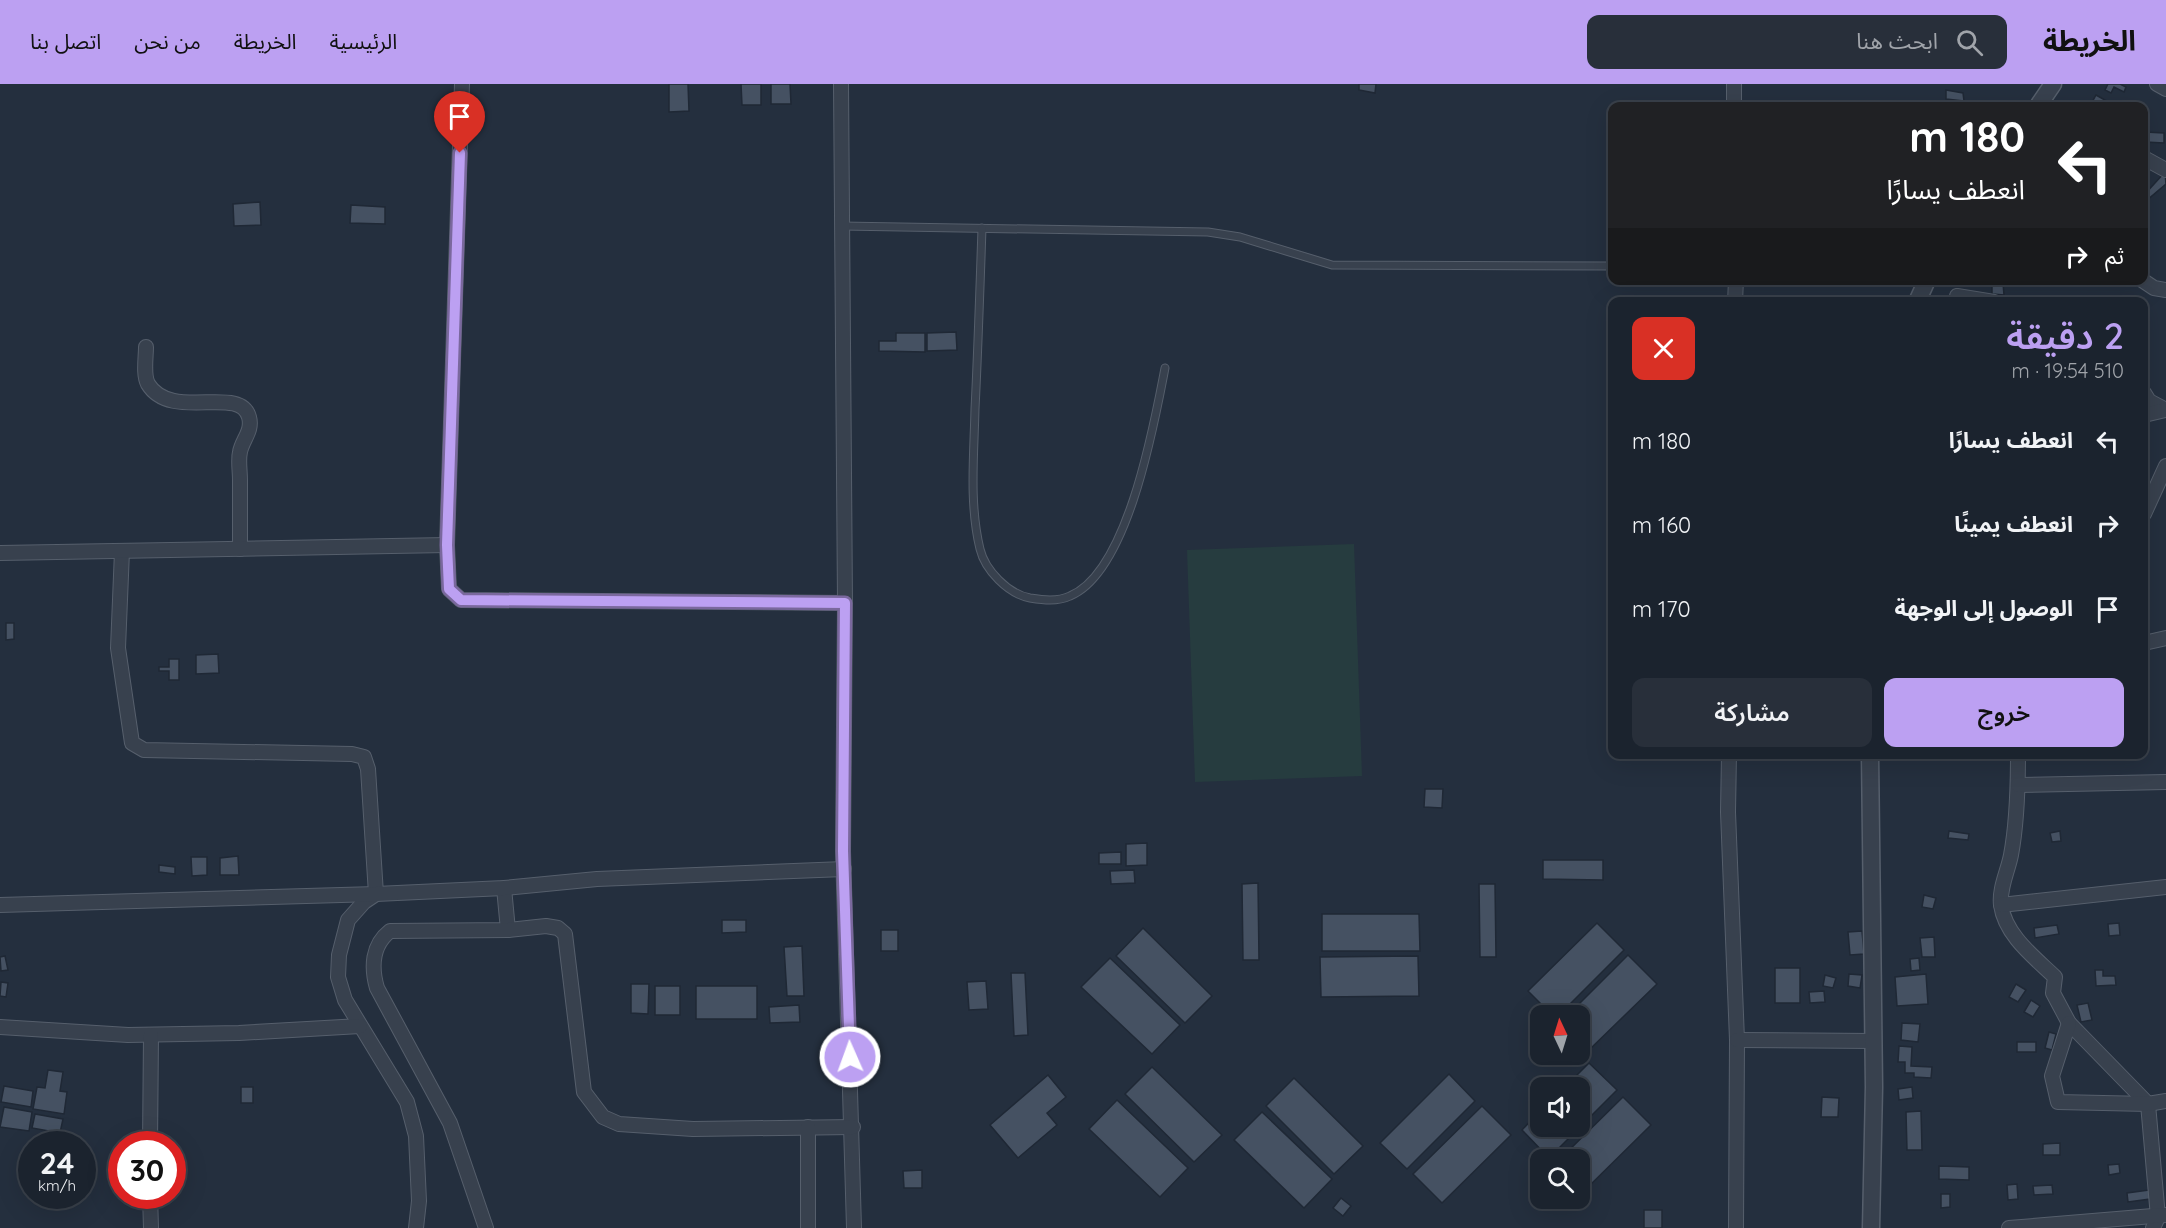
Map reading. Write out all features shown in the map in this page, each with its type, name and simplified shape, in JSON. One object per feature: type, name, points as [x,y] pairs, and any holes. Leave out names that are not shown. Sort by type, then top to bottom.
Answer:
[{"type":"street","points":[[462,84],[447,545],[449,589],[461,600],[845,603]]},
{"type":"street","points":[[841,84],[845,603],[843,869],[853,1127],[854,1228]]},
{"type":"street","points":[[1734,84],[1734,102]]},
{"type":"street","points":[[2041,102],[2053,84]]},
{"type":"street","points":[[2157,84],[2166,89]]},
{"type":"street","points":[[2148,160],[2166,170]]},
{"type":"street","points":[[2148,282],[2166,290]]},
{"type":"street","points":[[146,347],[147,378],[159,395],[170,401],[190,404],[232,401],[245,408],[249,417],[249,432],[239,452],[240,549]]},
{"type":"street","points":[[2148,399],[2165,410]]},
{"type":"street","points":[[2148,414],[2165,410]]},
{"type":"street","points":[[2148,505],[2166,466]]},
{"type":"street","points":[[0,553],[447,545]]},
{"type":"street","points":[[122,551],[118,648],[132,743],[144,750],[352,754],[364,757],[368,769],[376,894]]},
{"type":"street","points":[[2148,642],[2166,638]]},
{"type":"street","points":[[1729,759],[1728,812],[1737,1040],[1736,1228]]},
{"type":"street","points":[[1870,759],[1873,1041],[1871,1228]]},
{"type":"street","points":[[2009,1228],[2159,1220],[2148,1104],[2069,1023],[2053,993],[2055,977],[2024,948],[2011,930],[2001,905],[2002,886],[2011,855],[2018,785],[2018,759]]},
{"type":"street","points":[[2018,785],[2166,782],[2166,787]]},
{"type":"street","points":[[0,906],[376,894],[504,888],[597,879],[843,869]]},
{"type":"street","points":[[2001,905],[2166,887]]},
{"type":"street","points":[[504,888],[508,930]]},
{"type":"street","points":[[376,894],[364,902],[348,920],[339,955],[338,977],[345,1000],[407,1102],[416,1136],[419,1201],[416,1228]]},
{"type":"street","points":[[486,1228],[450,1123],[377,988],[374,966],[377,944],[390,931],[508,930],[546,926],[558,928],[565,934],[584,1092],[603,1117],[619,1124],[693,1129],[853,1127]]},
{"type":"street","points":[[2069,1023],[2052,1076],[2058,1102],[2148,1104],[2166,1101]]},
{"type":"street","points":[[0,1027],[151,1035],[360,1026]]},
{"type":"street","points":[[150,1131],[151,1035]]},
{"type":"street","points":[[1737,1040],[1873,1041]]},
{"type":"street","points":[[808,1127],[808,1228]]},
{"type":"street","points":[[150,1209],[151,1228]]},
{"type":"lane","points":[[842,226],[1208,232],[1240,237],[1332,265],[1608,266]]},
{"type":"lane","points":[[982,228],[973,489],[980,551],[989,568],[1001,583],[1026,597],[1050,601],[1070,596],[1086,585],[1105,565],[1133,500],[1147,459],[1165,368]]},
{"type":"green space","points":[[1354,544],[1362,776],[1195,782],[1187,550]]},
{"type":"building","points":[[669,84],[688,84],[689,111],[669,112]]},
{"type":"building","points":[[741,84],[761,84],[761,105],[742,105]]},
{"type":"building","points":[[771,84],[790,84],[791,104],[771,104]]},
{"type":"building","points":[[1359,84],[1376,84],[1375,93],[1359,90]]},
{"type":"building","points":[[2108,84],[2120,84],[2126,87],[2124,92],[2114,87],[2111,93],[2105,90]]},
{"type":"building","points":[[1946,90],[1963,93],[1964,101],[1946,99]]},
{"type":"building","points":[[2096,95],[2108,102],[2092,102]]},
{"type":"building","points":[[2148,132],[2164,133],[2164,143],[2148,142]]},
{"type":"building","points":[[2165,172],[2166,184],[2148,199],[2148,191]]},
{"type":"building","points":[[260,202],[261,225],[234,226],[233,204]]},
{"type":"building","points":[[351,205],[385,207],[385,224],[350,223]]},
{"type":"building","points":[[1992,285],[2003,285],[2004,295],[1992,294]]},
{"type":"building","points":[[956,332],[957,350],[927,351],[927,333]]},
{"type":"building","points":[[896,333],[925,333],[925,352],[879,351],[879,341],[896,341]]},
{"type":"building","points":[[6,623],[14,623],[14,639],[6,640]]},
{"type":"building","points":[[218,654],[219,673],[196,674],[196,655]]},
{"type":"building","points":[[169,659],[179,659],[179,680],[169,680],[169,671],[159,671],[159,667],[169,667]]},
{"type":"building","points":[[1425,789],[1443,789],[1442,808],[1424,807]]},
{"type":"building","points":[[1949,831],[1969,834],[1968,840],[1948,838]]},
{"type":"building","points":[[2060,831],[2061,841],[2052,842],[2050,833]]},
{"type":"building","points":[[1147,843],[1147,865],[1126,866],[1126,844]]},
{"type":"building","points":[[1121,852],[1121,864],[1099,864],[1099,853]]},
{"type":"building","points":[[238,856],[239,875],[220,875],[220,858]]},
{"type":"building","points":[[191,857],[207,857],[207,875],[192,876]]},
{"type":"building","points":[[1543,860],[1603,860],[1603,880],[1543,879]]},
{"type":"building","points":[[159,865],[175,867],[175,874],[159,872]]},
{"type":"building","points":[[1134,870],[1135,883],[1111,884],[1110,871]]},
{"type":"building","points":[[1258,883],[1259,960],[1243,960],[1242,884]]},
{"type":"building","points":[[1479,884],[1495,884],[1496,957],[1480,957]]},
{"type":"building","points":[[1924,895],[1936,898],[1933,909],[1922,907]]},
{"type":"building","points":[[1322,914],[1419,914],[1420,951],[1322,951]]},
{"type":"building","points":[[722,920],[746,920],[746,932],[722,933]]},
{"type":"building","points":[[1597,923],[1624,950],[1569,1005],[1542,1005],[1528,991]]},
{"type":"building","points":[[2119,923],[2120,935],[2109,936],[2108,924]]},
{"type":"building","points":[[2057,925],[2059,934],[2035,938],[2034,928]]},
{"type":"building","points":[[1143,928],[1212,996],[1185,1023],[1116,956]]},
{"type":"building","points":[[881,930],[898,930],[898,951],[881,951]]},
{"type":"building","points":[[1862,931],[1864,954],[1850,955],[1848,932]]},
{"type":"building","points":[[1934,937],[1935,957],[1922,957],[1920,938]]},
{"type":"building","points":[[802,946],[804,996],[787,996],[784,947]]},
{"type":"building","points":[[1628,955],[1657,984],[1590,1049],[1590,1005],[1578,1005]]},
{"type":"building","points":[[5,956],[8,970],[1,971],[0,957]]},
{"type":"building","points":[[1418,956],[1419,996],[1321,997],[1320,957]]},
{"type":"building","points":[[1110,958],[1180,1025],[1152,1054],[1081,987]]},
{"type":"building","points":[[1919,958],[1920,970],[1911,971],[1910,959]]},
{"type":"building","points":[[1775,968],[1800,968],[1800,1003],[1775,1003]]},
{"type":"building","points":[[2095,970],[2103,970],[2103,976],[2115,976],[2116,985],[2096,986]]},
{"type":"building","points":[[1011,973],[1025,973],[1028,1035],[1014,1036]]},
{"type":"building","points":[[1849,974],[1862,975],[1860,988],[1848,986]]},
{"type":"building","points":[[1926,974],[1928,1004],[1897,1006],[1895,977]]},
{"type":"building","points":[[1825,975],[1836,978],[1833,988],[1823,986]]},
{"type":"building","points":[[986,981],[988,1009],[969,1010],[967,982]]},
{"type":"building","points":[[1,982],[8,983],[6,997],[0,996]]},
{"type":"building","points":[[631,984],[649,984],[648,1014],[631,1013]]},
{"type":"building","points":[[2016,984],[2026,990],[2018,1002],[2009,997]]},
{"type":"building","points":[[655,986],[680,986],[680,1015],[655,1015]]},
{"type":"building","points":[[696,986],[757,986],[757,1019],[696,1019]]},
{"type":"building","points":[[1824,991],[1825,1002],[1810,1003],[1809,992]]},
{"type":"building","points":[[2031,1000],[2040,1006],[2033,1017],[2024,1012]]},
{"type":"building","points":[[2088,1003],[2092,1020],[2081,1022],[2077,1005]]},
{"type":"building","points":[[799,1005],[800,1022],[770,1023],[769,1007]]},
{"type":"building","points":[[1902,1023],[1920,1024],[1918,1042],[1901,1040]]},
{"type":"building","points":[[2049,1032],[2056,1034],[2052,1050],[2045,1048]]},
{"type":"building","points":[[2017,1042],[2036,1042],[2036,1052],[2017,1052]]},
{"type":"building","points":[[1899,1046],[1912,1047],[1911,1066],[1932,1067],[1931,1078],[1914,1077],[1914,1073],[1905,1073],[1905,1062],[1898,1062]]},
{"type":"building","points":[[1590,1064],[1617,1090],[1590,1117],[1590,1077],[1575,1077]]},
{"type":"building","points":[[1152,1067],[1222,1135],[1194,1162],[1125,1094]]},
{"type":"building","points":[[48,1070],[63,1072],[60,1091],[67,1092],[64,1114],[33,1109],[37,1087],[45,1088]]},
{"type":"building","points":[[1449,1074],[1475,1101],[1407,1169],[1380,1143]]},
{"type":"building","points":[[1048,1075],[1066,1097],[1047,1113],[1057,1125],[1018,1158],[990,1125]]},
{"type":"building","points":[[1294,1078],[1363,1146],[1334,1174],[1266,1106]]},
{"type":"building","points":[[4,1086],[33,1091],[31,1107],[1,1102]]},
{"type":"building","points":[[241,1087],[253,1087],[253,1103],[241,1103]]},
{"type":"building","points":[[1912,1087],[1913,1098],[1899,1100],[1898,1089]]},
{"type":"building","points":[[1623,1097],[1651,1125],[1590,1185],[1590,1149],[1570,1149],[1582,1137],[1590,1137],[1590,1129]]},
{"type":"building","points":[[1822,1097],[1839,1098],[1838,1117],[1821,1117]]},
{"type":"building","points":[[1117,1100],[1188,1168],[1160,1197],[1089,1129]]},
{"type":"building","points":[[1482,1106],[1511,1135],[1442,1203],[1413,1174]]},
{"type":"building","points":[[4,1107],[32,1112],[29,1131],[0,1127]]},
{"type":"building","points":[[1921,1111],[1922,1150],[1907,1150],[1906,1112]]},
{"type":"building","points":[[1262,1112],[1332,1179],[1304,1208],[1234,1140]]},
{"type":"building","points":[[35,1114],[63,1119],[60,1131],[32,1128]]},
{"type":"building","points":[[1530,1122],[1530,1137],[1570,1137],[1558,1149],[1540,1149],[1522,1130]]},
{"type":"building","points":[[2060,1143],[2060,1155],[2043,1155],[2043,1144]]},
{"type":"building","points":[[2119,1164],[2120,1173],[2109,1175],[2108,1165]]},
{"type":"building","points":[[1939,1166],[1969,1167],[1969,1180],[1939,1179]]},
{"type":"building","points":[[922,1170],[922,1188],[904,1188],[903,1171]]},
{"type":"building","points":[[2017,1184],[2018,1199],[2008,1200],[2007,1185]]},
{"type":"building","points":[[2052,1185],[2053,1194],[2034,1195],[2033,1186]]},
{"type":"building","points":[[2149,1190],[2150,1199],[2128,1202],[2127,1193]]},
{"type":"building","points":[[1941,1194],[1950,1194],[1950,1207],[1941,1208]]},
{"type":"building","points":[[1341,1198],[1351,1206],[1343,1216],[1333,1208]]},
{"type":"building","points":[[1644,1210],[1662,1210],[1662,1228],[1644,1228]]},
{"type":"route","points":[[460,153],[447,545],[449,589],[461,600],[845,603],[843,851],[850,1057]]}]
